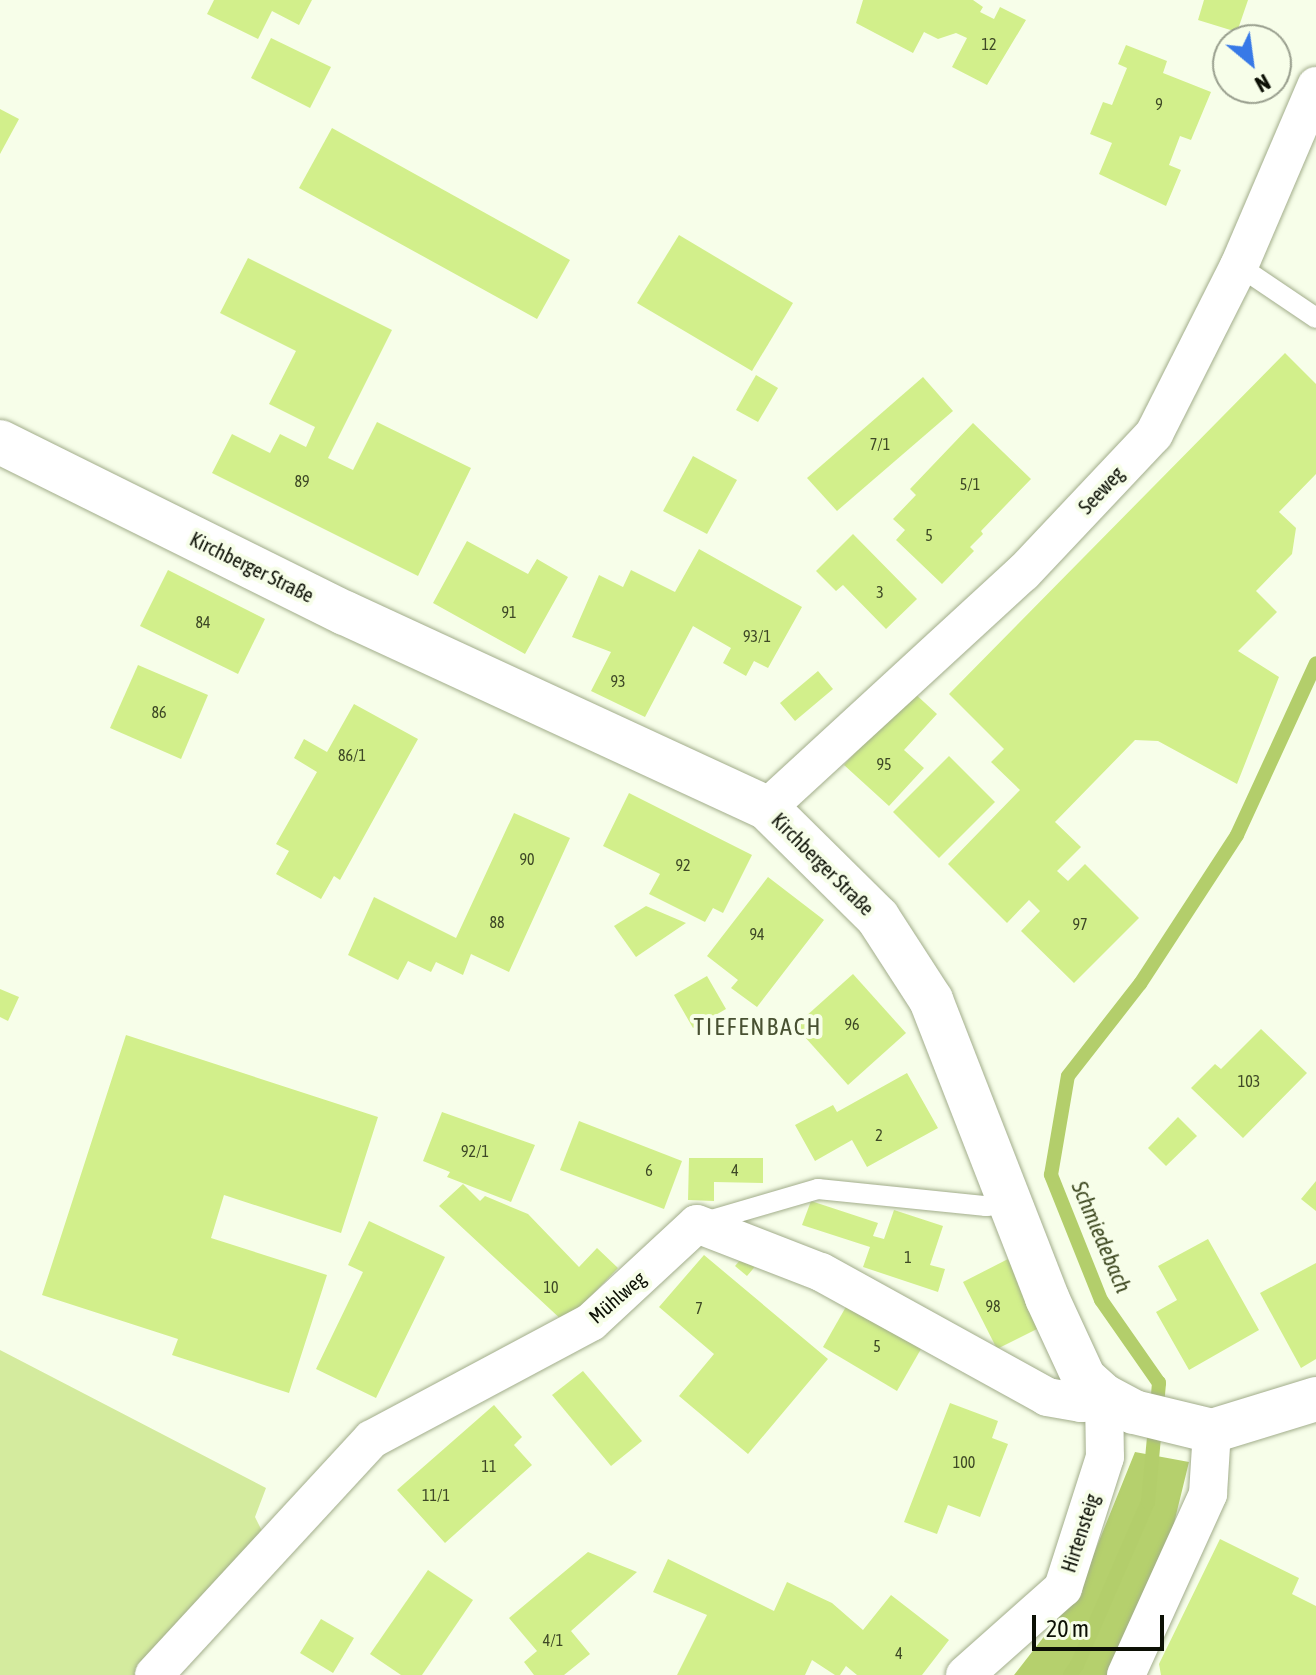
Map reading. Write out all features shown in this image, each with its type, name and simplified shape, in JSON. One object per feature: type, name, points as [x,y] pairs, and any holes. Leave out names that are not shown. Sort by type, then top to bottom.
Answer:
[{"type":"main road","name":"Kirchberger Straße","points":[[0,442],[345,613],[767,808],[878,918],[931,1000],[1047,1298],[1084,1378],[1119,1404]]},
{"type":"main road","points":[[1119,1404],[1200,1428],[1316,1399]]},
{"type":"street","name":"Seeweg","points":[[767,808],[1023,573],[1154,434],[1239,266],[1316,86]]},
{"type":"street","points":[[697,1224],[821,1272],[1047,1397],[1081,1403],[1119,1404]]},
{"type":"street","name":"Mühlweg","points":[[154,1675],[372,1439],[591,1322],[697,1224]]},
{"type":"street","name":"Hirtensteig","points":[[965,1675],[1063,1588],[1119,1404]]},
{"type":"street","points":[[1126,1675],[1208,1494],[1200,1428]]},
{"type":"lane","points":[[1239,266],[1316,318]]},
{"type":"lane","points":[[697,1224],[818,1189],[986,1206],[1011,1204]]},
{"type":"green space","points":[[0,1350],[266,1488],[255,1517],[267,1541],[140,1675],[0,1675]]},
{"type":"green space","points":[[1135,1452],[1189,1462],[1156,1597],[1113,1675],[1014,1675],[1078,1593]]},
{"type":"building","points":[[214,0],[312,0],[299,25],[272,11],[258,39],[207,14]]},
{"type":"building","points":[[863,0],[973,0],[983,7],[980,12],[994,19],[1000,7],[1026,20],[987,85],[952,67],[967,38],[956,33],[938,39],[924,32],[913,53],[856,23]]},
{"type":"building","points":[[1204,0],[1248,0],[1240,24],[1212,24],[1198,20]]},
{"type":"building","points":[[271,38],[331,67],[310,108],[251,78]]},
{"type":"building","points":[[1126,45],[1167,61],[1163,73],[1211,92],[1191,140],[1180,136],[1169,165],[1181,170],[1166,206],[1099,174],[1112,143],[1090,134],[1103,102],[1112,105],[1127,68],[1118,64]]},
{"type":"building","points":[[0,109],[19,119],[0,154]]},
{"type":"building","points":[[332,128],[570,260],[537,319],[299,188]]},
{"type":"building","points":[[679,235],[793,303],[752,371],[637,303]]},
{"type":"building","points":[[248,258],[392,330],[328,458],[353,470],[377,422],[471,468],[418,576],[212,473],[232,434],[270,453],[280,434],[306,447],[315,427],[269,404],[296,351],[220,313]]},
{"type":"building","points":[[1285,353],[1316,384],[1316,474],[1279,512],[1296,528],[1292,554],[1256,591],[1277,612],[1238,651],[1279,677],[1237,784],[1158,741],[1135,740],[1055,822],[1081,847],[1057,871],[1068,881],[1085,864],[1139,918],[1074,983],[1021,931],[1040,911],[1029,900],[1007,923],[948,864],[1020,790],[991,762],[1004,749],[949,694]]},
{"type":"building","points":[[756,375],[778,388],[758,422],[736,410]]},
{"type":"building","points":[[923,377],[953,411],[837,511],[807,478]]},
{"type":"building","points":[[973,423],[1031,479],[981,531],[983,534],[970,547],[974,551],[942,584],[896,540],[905,530],[893,519],[916,495],[910,489]]},
{"type":"building","points":[[693,456],[737,480],[707,534],[663,511]]},
{"type":"building","points":[[853,534],[917,599],[886,629],[843,585],[836,591],[816,571]]},
{"type":"building","points":[[467,541],[528,574],[537,559],[568,577],[525,654],[433,603]]},
{"type":"building","points":[[699,549],[802,607],[768,668],[754,661],[746,676],[723,663],[731,648],[693,626],[645,717],[591,691],[611,652],[572,637],[599,575],[623,587],[631,570],[675,592]]},
{"type":"building","points":[[168,570],[265,619],[238,674],[140,626]]},
{"type":"building","points":[[138,665],[208,695],[181,759],[110,728]]},
{"type":"building","points":[[818,671],[833,689],[795,721],[780,703]]},
{"type":"building","points":[[912,691],[937,714],[904,750],[924,768],[889,806],[844,765]]},
{"type":"building","points":[[354,704],[418,739],[340,880],[334,876],[321,899],[276,874],[289,851],[276,844],[317,772],[294,758],[304,739],[327,752]]},
{"type":"building","points":[[949,756],[995,802],[939,858],[893,812]]},
{"type":"building","points":[[629,793],[752,855],[723,913],[713,908],[705,922],[649,894],[660,874],[603,846]]},
{"type":"building","points":[[514,813],[570,838],[509,972],[471,954],[463,975],[436,962],[431,972],[408,961],[398,980],[348,955],[374,897],[456,938]]},
{"type":"building","points":[[768,877],[824,920],[757,1007],[731,988],[738,980],[707,956]]},
{"type":"building","points":[[646,906],[686,923],[636,957],[614,926]]},
{"type":"building","points":[[853,974],[906,1033],[848,1085],[795,1026]]},
{"type":"building","points":[[707,976],[726,1009],[693,1028],[674,995]]},
{"type":"building","points":[[0,989],[19,997],[8,1021],[0,1017]]},
{"type":"building","points":[[1261,1029],[1307,1073],[1243,1138],[1191,1088],[1215,1064],[1221,1069]]},
{"type":"building","points":[[126,1035],[378,1117],[341,1233],[224,1195],[211,1238],[327,1275],[289,1393],[172,1355],[178,1339],[42,1295]]},
{"type":"building","points":[[907,1073],[938,1128],[867,1167],[852,1140],[815,1161],[795,1125],[833,1105],[837,1112]]},
{"type":"building","points":[[442,1112],[535,1145],[511,1202],[447,1177],[450,1172],[423,1161]]},
{"type":"building","points":[[1178,1117],[1197,1136],[1166,1166],[1148,1148]]},
{"type":"building","points":[[579,1121],[682,1161],[664,1209],[560,1170]]},
{"type":"building","points":[[689,1158],[763,1158],[763,1183],[714,1182],[714,1201],[688,1200]]},
{"type":"building","points":[[1316,1181],[1316,1211],[1301,1199]]},
{"type":"building","points":[[463,1184],[480,1201],[485,1196],[528,1214],[579,1267],[597,1248],[618,1268],[565,1323],[439,1206]]},
{"type":"building","points":[[811,1201],[878,1223],[873,1236],[884,1239],[894,1210],[943,1226],[930,1265],[945,1269],[938,1292],[863,1267],[870,1247],[802,1225]]},
{"type":"building","points":[[369,1221],[445,1257],[376,1398],[316,1369],[363,1272],[348,1265]]},
{"type":"building","points":[[1208,1239],[1259,1330],[1189,1370],[1156,1312],[1177,1300],[1158,1266]]},
{"type":"building","points":[[746,1253],[758,1263],[747,1276],[735,1266]]},
{"type":"building","points":[[704,1255],[828,1359],[748,1454],[679,1396],[714,1354],[659,1307]]},
{"type":"building","points":[[1008,1259],[1041,1327],[997,1349],[963,1282]]},
{"type":"building","points":[[1316,1263],[1316,1359],[1301,1368],[1260,1293]]},
{"type":"building","points":[[847,1305],[921,1349],[897,1391],[823,1347]]},
{"type":"building","points":[[583,1371],[642,1441],[611,1466],[552,1395]]},
{"type":"building","points":[[950,1403],[998,1421],[992,1438],[1008,1444],[980,1517],[948,1505],[937,1534],[904,1522]]},
{"type":"building","points":[[494,1405],[522,1437],[514,1445],[532,1465],[445,1543],[397,1490]]},
{"type":"building","points":[[1220,1539],[1299,1578],[1292,1594],[1316,1606],[1316,1675],[1161,1675],[1159,1664]]},
{"type":"building","points":[[588,1552],[637,1572],[571,1631],[590,1654],[564,1675],[534,1675],[524,1662],[537,1651],[509,1618]]},
{"type":"building","points":[[668,1559],[774,1611],[787,1582],[832,1603],[863,1630],[891,1595],[949,1640],[922,1675],[857,1675],[846,1666],[840,1675],[835,1675],[812,1660],[805,1675],[677,1675],[707,1615],[653,1592]]},
{"type":"building","points":[[428,1570],[473,1600],[422,1675],[401,1675],[370,1654]]},
{"type":"building","points":[[321,1619],[354,1638],[333,1673],[300,1653]]},
{"type":"waterway","name":"Schmiedebach","points":[[1070,1675],[1148,1502],[1159,1383],[1101,1300],[1051,1175],[1068,1076],[1140,984],[1237,835],[1316,663]]},
{"type":"district","name":"TIEFENBACH","points":[[758,1027]]}]
